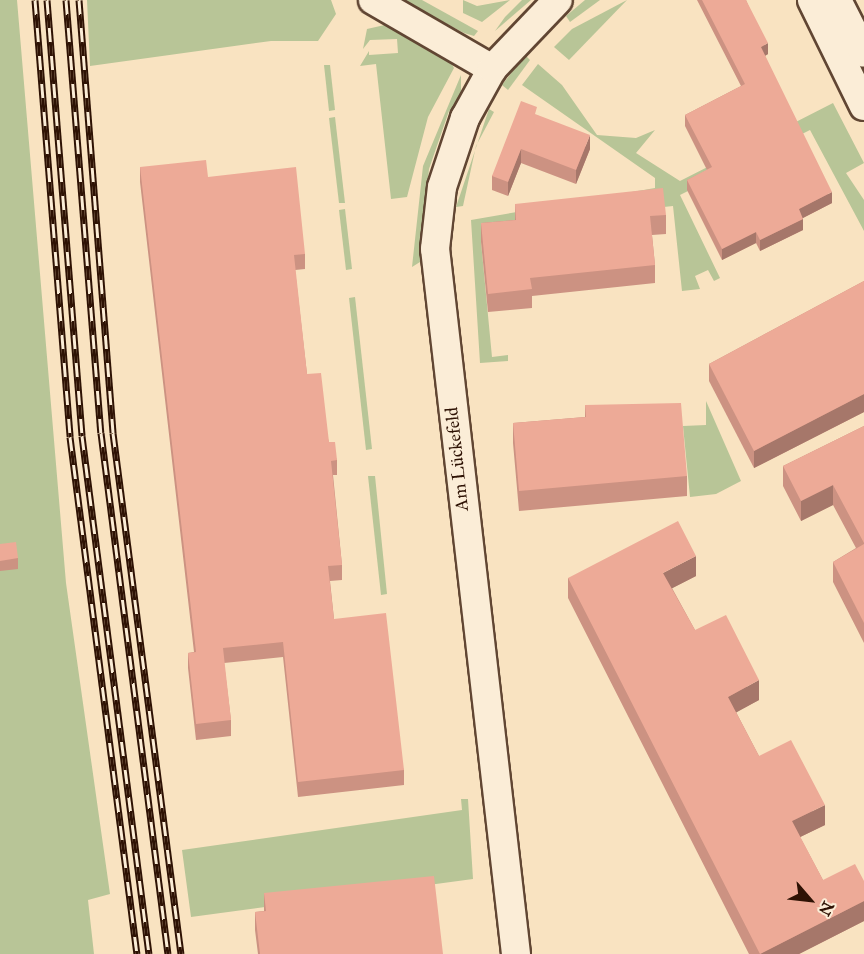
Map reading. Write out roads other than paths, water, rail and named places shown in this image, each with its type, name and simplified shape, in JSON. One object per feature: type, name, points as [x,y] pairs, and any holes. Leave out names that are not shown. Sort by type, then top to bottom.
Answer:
[{"type":"street","points":[[373,0],[492,69]]},
{"type":"street","name":"Am Lückefeld","points":[[516,954],[435,249],[450,157],[492,69],[558,0]]},
{"type":"street","points":[[812,0],[864,106]]},
{"type":"street","points":[[837,0],[864,53]]},
{"type":"railway","points":[[35,0],[70,437],[137,954]]},
{"type":"railway","points":[[47,0],[82,436],[149,954]]},
{"type":"railway","points":[[66,0],[101,433],[168,954]]},
{"type":"railway","points":[[79,0],[113,433],[181,954]]}]
